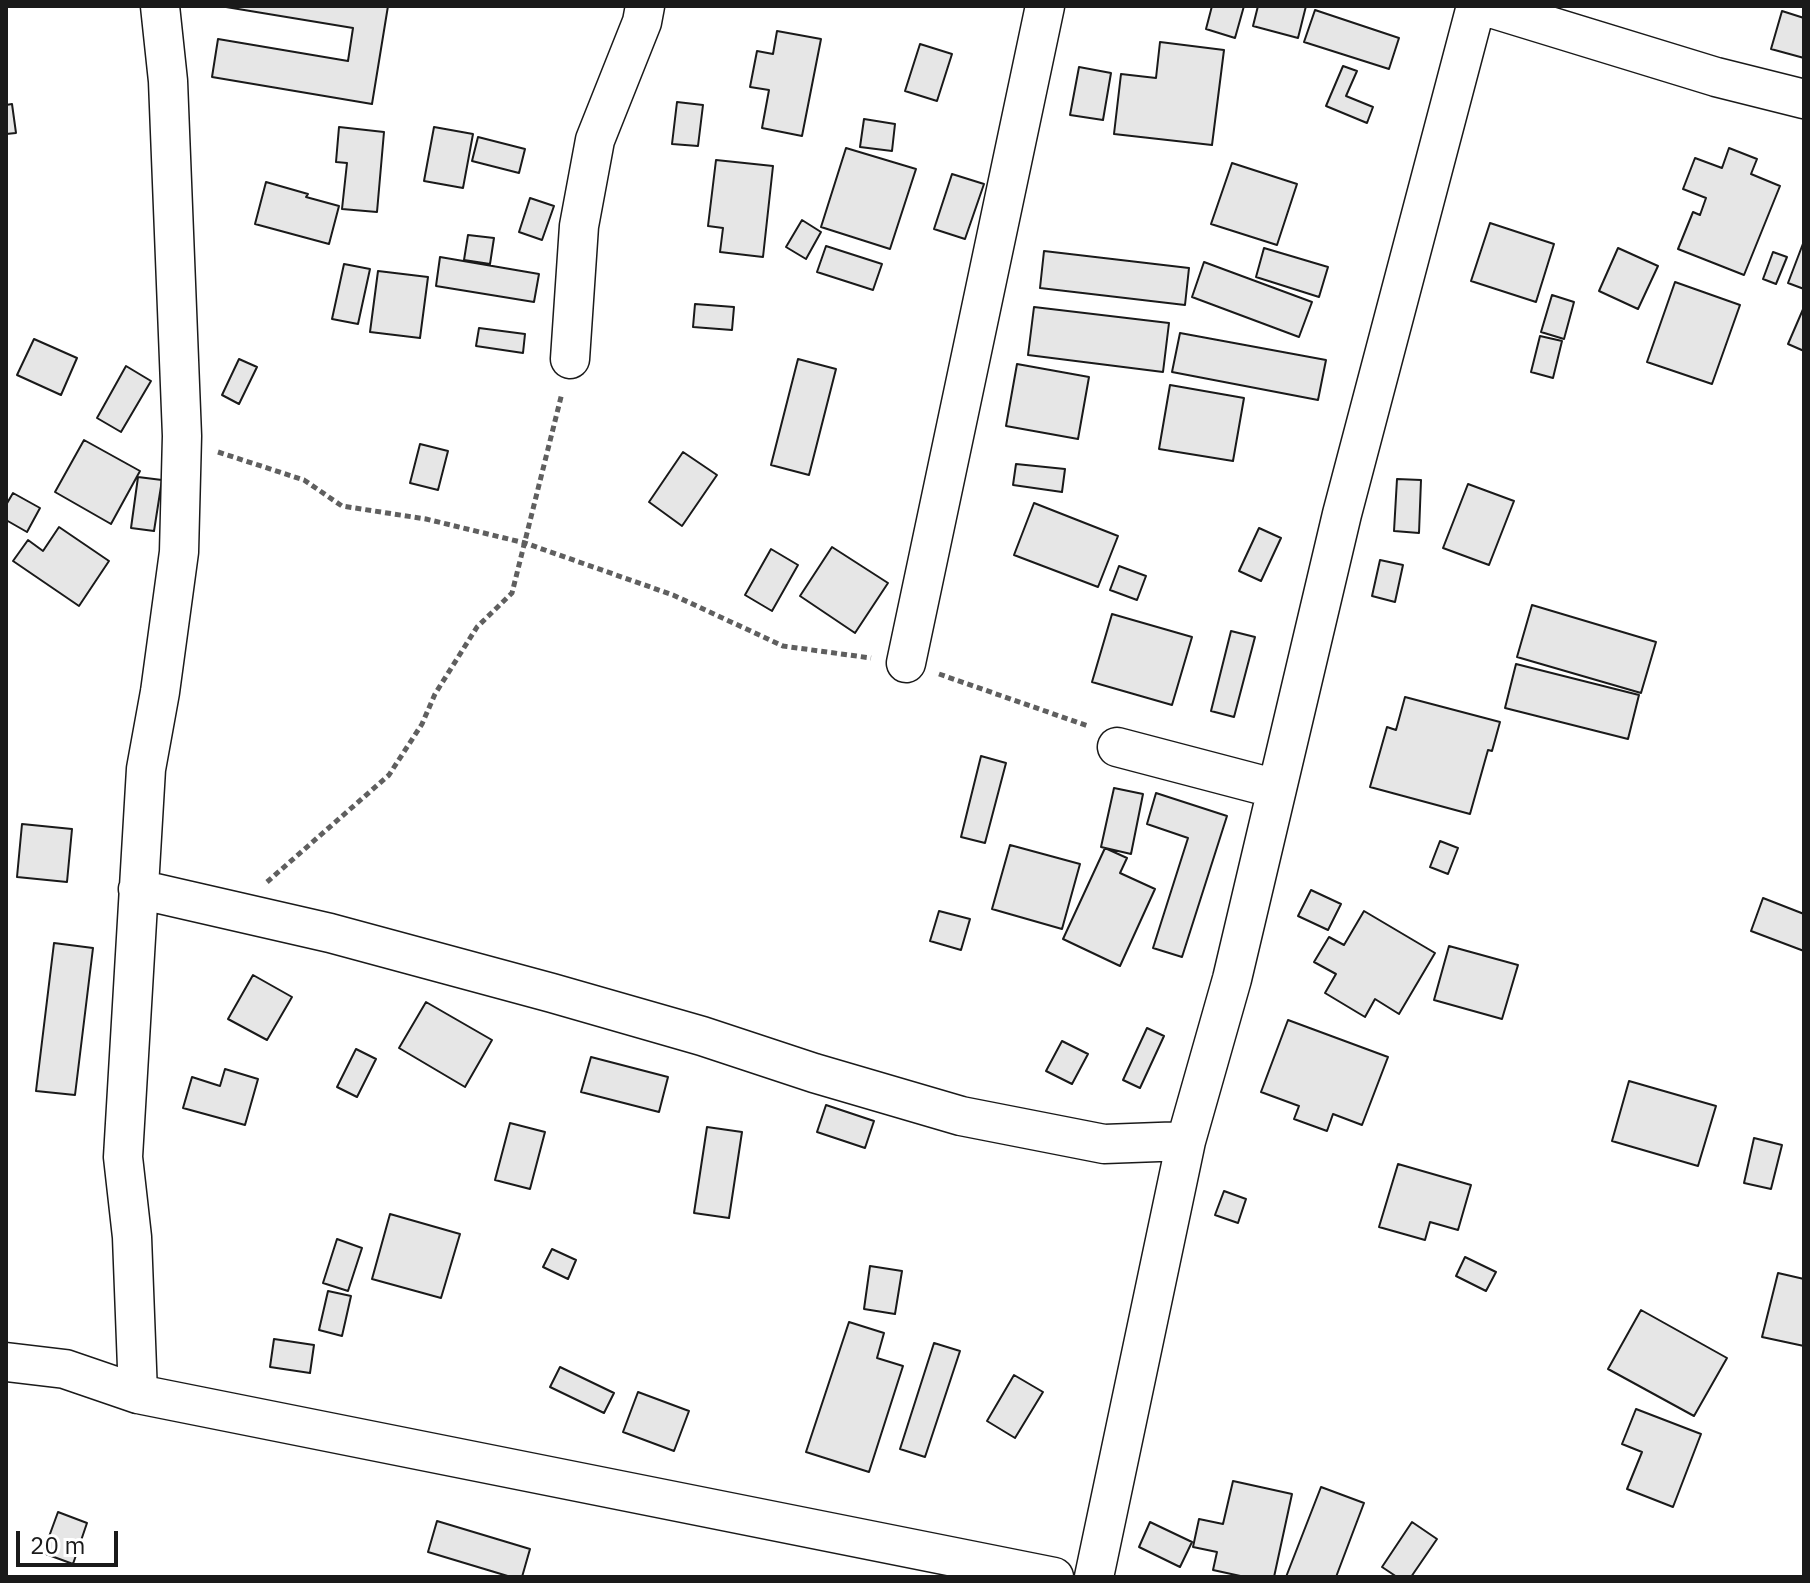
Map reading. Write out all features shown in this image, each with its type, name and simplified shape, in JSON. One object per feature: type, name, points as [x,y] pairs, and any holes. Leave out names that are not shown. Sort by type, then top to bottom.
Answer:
[{"type":"street","points":[[138,1394],[132,1237],[123,1157],[146,769],[179,552],[182,436],[168,81],[160,6]]},
{"type":"street","points":[[570,359],[579,226],[595,140],[642,22],[645,6]]},
{"type":"street","points":[[906,663],[1045,6]]},
{"type":"street","points":[[1094,1577],[1186,1141],[1232,979],[1342,514],[1476,6]]},
{"type":"street","points":[[1484,6],[1716,77],[1804,99]]},
{"type":"street","points":[[1117,747],[1277,789]]},
{"type":"street","points":[[138,889],[330,933],[567,997],[961,1116],[1104,1144],[1186,1141]]},
{"type":"street","points":[[6,1362],[65,1369],[138,1394],[1054,1577]]},
{"type":"path","points":[[233,911],[389,775],[477,627],[512,593],[570,359]]},
{"type":"path","points":[[182,436],[215,452],[304,480],[342,506],[426,519],[525,543],[673,595],[783,646],[906,663],[1101,730],[1117,747]]},
{"type":"building","points":[[220,6],[388,6],[372,104],[212,77],[218,39],[348,61],[353,28]]},
{"type":"building","points":[[1212,6],[1244,6],[1235,38],[1206,29]]},
{"type":"building","points":[[1258,6],[1306,6],[1298,38],[1253,26]]},
{"type":"building","points":[[1315,10],[1399,38],[1389,69],[1304,42]]},
{"type":"building","points":[[1782,11],[1804,18],[1804,58],[1771,49]]},
{"type":"building","points":[[777,31],[821,39],[802,136],[762,128],[769,90],[750,87],[757,51],[773,54]]},
{"type":"building","points":[[1160,42],[1224,50],[1212,145],[1114,134],[1121,74],[1156,78]]},
{"type":"building","points":[[920,44],[952,54],[937,101],[905,91]]},
{"type":"building","points":[[1343,66],[1357,71],[1346,96],[1373,107],[1367,123],[1326,106]]},
{"type":"building","points":[[1079,67],[1111,73],[1103,120],[1070,115]]},
{"type":"building","points":[[677,102],[703,105],[698,146],[672,144]]},
{"type":"building","points":[[12,104],[16,133],[6,134],[6,105]]},
{"type":"building","points":[[864,119],[895,124],[892,151],[860,147]]},
{"type":"building","points":[[339,127],[384,132],[377,212],[342,209],[347,163],[336,162]]},
{"type":"building","points":[[434,127],[473,134],[463,188],[424,181]]},
{"type":"building","points":[[478,137],[525,149],[519,173],[472,161]]},
{"type":"building","points":[[846,148],[916,169],[890,249],[821,227]]},
{"type":"building","points":[[1729,148],[1757,159],[1751,174],[1780,186],[1744,275],[1678,249],[1693,212],[1700,215],[1706,198],[1683,189],[1695,158],[1722,168]]},
{"type":"building","points":[[716,160],[773,166],[763,257],[720,252],[723,228],[708,226]]},
{"type":"building","points":[[1232,163],[1297,184],[1277,245],[1211,224]]},
{"type":"building","points":[[952,174],[984,184],[965,239],[934,229]]},
{"type":"building","points":[[266,182],[339,206],[329,244],[255,224]]},
{"type":"building","points":[[530,198],[554,206],[542,240],[519,232]]},
{"type":"building","points":[[802,220],[821,232],[806,259],[786,247]]},
{"type":"building","points":[[1490,223],[1554,244],[1536,302],[1471,281]]},
{"type":"building","points":[[468,235],[494,238],[490,264],[464,260]]},
{"type":"building","points":[[1804,241],[1804,289],[1788,283]]},
{"type":"building","points":[[826,246],[882,264],[873,290],[817,272]]},
{"type":"building","points":[[1264,248],[1328,267],[1319,297],[1256,277]]},
{"type":"building","points":[[1618,248],[1658,266],[1638,309],[1599,291]]},
{"type":"building","points":[[1044,251],[1189,268],[1185,305],[1040,288]]},
{"type":"building","points":[[1773,252],[1787,257],[1776,284],[1763,279]]},
{"type":"building","points":[[440,257],[539,274],[534,302],[436,286]]},
{"type":"building","points":[[1204,262],[1312,302],[1299,337],[1192,297]]},
{"type":"building","points":[[344,264],[370,269],[358,324],[332,319]]},
{"type":"building","points":[[378,271],[428,277],[420,338],[370,332]]},
{"type":"building","points":[[1675,282],[1740,305],[1712,384],[1647,362]]},
{"type":"building","points":[[1552,295],[1574,302],[1564,339],[1541,332]]},
{"type":"building","points":[[695,304],[734,307],[732,330],[693,327]]},
{"type":"building","points":[[1034,307],[1169,323],[1163,372],[1028,355]]},
{"type":"building","points":[[1804,307],[1804,351],[1788,344]]},
{"type":"building","points":[[479,328],[525,334],[523,353],[476,346]]},
{"type":"building","points":[[1180,333],[1326,360],[1318,400],[1172,372]]},
{"type":"building","points":[[1540,336],[1562,341],[1553,378],[1531,372]]},
{"type":"building","points":[[34,339],[77,358],[61,395],[17,375]]},
{"type":"building","points":[[239,359],[257,367],[239,404],[222,395]]},
{"type":"building","points":[[798,359],[836,369],[809,475],[771,465]]},
{"type":"building","points":[[1017,364],[1089,377],[1078,439],[1006,426]]},
{"type":"building","points":[[126,366],[151,381],[121,432],[97,418]]},
{"type":"building","points":[[1170,385],[1244,398],[1233,461],[1159,449]]},
{"type":"building","points":[[84,440],[140,471],[111,524],[55,492]]},
{"type":"building","points":[[420,444],[448,451],[438,490],[410,483]]},
{"type":"building","points":[[683,452],[717,475],[682,526],[649,502]]},
{"type":"building","points":[[1016,464],[1065,469],[1062,492],[1013,485]]},
{"type":"building","points":[[138,477],[162,480],[154,531],[131,528]]},
{"type":"building","points":[[1397,479],[1421,480],[1419,533],[1394,531]]},
{"type":"building","points":[[1468,484],[1514,501],[1489,565],[1443,548]]},
{"type":"building","points":[[13,493],[40,508],[27,532],[6,520],[6,505]]},
{"type":"building","points":[[1034,503],[1118,536],[1098,587],[1014,555]]},
{"type":"building","points":[[59,527],[109,561],[79,606],[13,561],[28,540],[43,551]]},
{"type":"building","points":[[1259,528],[1281,538],[1261,581],[1239,571]]},
{"type":"building","points":[[832,547],[888,583],[855,633],[800,596]]},
{"type":"building","points":[[771,549],[798,565],[772,611],[745,595]]},
{"type":"building","points":[[1380,560],[1403,565],[1395,602],[1372,596]]},
{"type":"building","points":[[1119,566],[1146,576],[1137,600],[1110,590]]},
{"type":"building","points":[[1532,605],[1656,642],[1641,693],[1517,657]]},
{"type":"building","points":[[1112,614],[1192,637],[1172,705],[1092,682]]},
{"type":"building","points":[[1231,631],[1255,637],[1234,717],[1211,711]]},
{"type":"building","points":[[1516,664],[1639,695],[1628,739],[1505,708]]},
{"type":"building","points":[[1405,697],[1500,722],[1492,751],[1488,750],[1470,814],[1370,787],[1387,727],[1396,730]]},
{"type":"building","points":[[981,756],[1006,763],[985,843],[961,837]]},
{"type":"building","points":[[1114,788],[1143,794],[1131,854],[1101,847]]},
{"type":"building","points":[[1156,793],[1227,816],[1182,957],[1153,948],[1188,838],[1147,824]]},
{"type":"building","points":[[22,824],[72,829],[67,882],[17,877]]},
{"type":"building","points":[[1440,841],[1458,848],[1448,874],[1430,867]]},
{"type":"building","points":[[1010,845],[1080,864],[1062,929],[992,909]]},
{"type":"building","points":[[1105,848],[1127,858],[1120,873],[1155,889],[1120,966],[1063,939]]},
{"type":"building","points":[[1311,890],[1341,904],[1328,930],[1298,916]]},
{"type":"building","points":[[1763,898],[1804,914],[1804,951],[1751,931]]},
{"type":"building","points":[[939,911],[970,919],[961,950],[930,941]]},
{"type":"building","points":[[1364,911],[1435,953],[1399,1014],[1375,999],[1365,1017],[1325,993],[1336,974],[1314,962],[1329,937],[1344,945]]},
{"type":"building","points":[[54,943],[93,948],[75,1095],[36,1091]]},
{"type":"building","points":[[1449,946],[1518,965],[1502,1019],[1434,1000]]},
{"type":"building","points":[[253,975],[292,997],[267,1040],[228,1019]]},
{"type":"building","points":[[426,1002],[492,1040],[465,1087],[399,1048]]},
{"type":"building","points":[[1288,1020],[1388,1057],[1362,1125],[1333,1114],[1327,1131],[1294,1119],[1299,1106],[1261,1092]]},
{"type":"building","points":[[1147,1028],[1164,1036],[1140,1088],[1123,1080]]},
{"type":"building","points":[[1062,1041],[1088,1054],[1072,1084],[1046,1071]]},
{"type":"building","points":[[356,1049],[376,1059],[357,1097],[337,1087]]},
{"type":"building","points":[[591,1057],[668,1077],[659,1112],[581,1092]]},
{"type":"building","points":[[225,1069],[258,1079],[245,1125],[183,1108],[192,1077],[220,1086]]},
{"type":"building","points":[[1629,1081],[1716,1106],[1698,1166],[1612,1141]]},
{"type":"building","points":[[826,1105],[874,1121],[865,1148],[817,1132]]},
{"type":"building","points":[[510,1123],[545,1132],[530,1189],[495,1180]]},
{"type":"building","points":[[707,1127],[742,1132],[729,1218],[694,1213]]},
{"type":"building","points":[[1754,1138],[1782,1145],[1771,1189],[1744,1183]]},
{"type":"building","points":[[1398,1164],[1471,1185],[1458,1230],[1430,1222],[1425,1240],[1379,1227]]},
{"type":"building","points":[[1224,1191],[1246,1199],[1238,1223],[1215,1215]]},
{"type":"building","points":[[390,1214],[460,1234],[441,1298],[372,1279]]},
{"type":"building","points":[[337,1239],[362,1248],[348,1291],[323,1283]]},
{"type":"building","points":[[552,1249],[576,1260],[568,1279],[543,1267]]},
{"type":"building","points":[[1465,1257],[1496,1272],[1486,1291],[1456,1276]]},
{"type":"building","points":[[870,1266],[902,1271],[895,1314],[864,1309]]},
{"type":"building","points":[[1778,1273],[1804,1279],[1804,1346],[1762,1337]]},
{"type":"building","points":[[328,1291],[351,1296],[342,1336],[319,1330]]},
{"type":"building","points":[[1641,1310],[1727,1358],[1694,1416],[1608,1369]]},
{"type":"building","points":[[849,1322],[884,1333],[877,1358],[903,1366],[869,1472],[806,1452]]},
{"type":"building","points":[[274,1339],[314,1345],[310,1373],[270,1367]]},
{"type":"building","points":[[934,1343],[960,1351],[925,1457],[900,1449]]},
{"type":"building","points":[[560,1367],[614,1393],[604,1413],[550,1387]]},
{"type":"building","points":[[1014,1375],[1043,1392],[1015,1438],[987,1421]]},
{"type":"building","points":[[638,1392],[689,1411],[674,1451],[623,1432]]},
{"type":"building","points":[[1636,1409],[1701,1434],[1673,1507],[1627,1489],[1642,1452],[1622,1444]]},
{"type":"building","points":[[1233,1481],[1292,1494],[1274,1577],[1245,1577],[1213,1570],[1217,1552],[1193,1547],[1199,1519],[1223,1524]]},
{"type":"building","points":[[1321,1487],[1364,1503],[1336,1577],[1286,1577]]},
{"type":"building","points":[[58,1512],[87,1523],[73,1564],[43,1553]]},
{"type":"building","points":[[437,1521],[530,1549],[522,1577],[511,1577],[428,1552]]},
{"type":"building","points":[[1150,1522],[1192,1542],[1180,1567],[1139,1547]]},
{"type":"building","points":[[1412,1522],[1437,1539],[1411,1577],[1397,1577],[1382,1567]]}]
